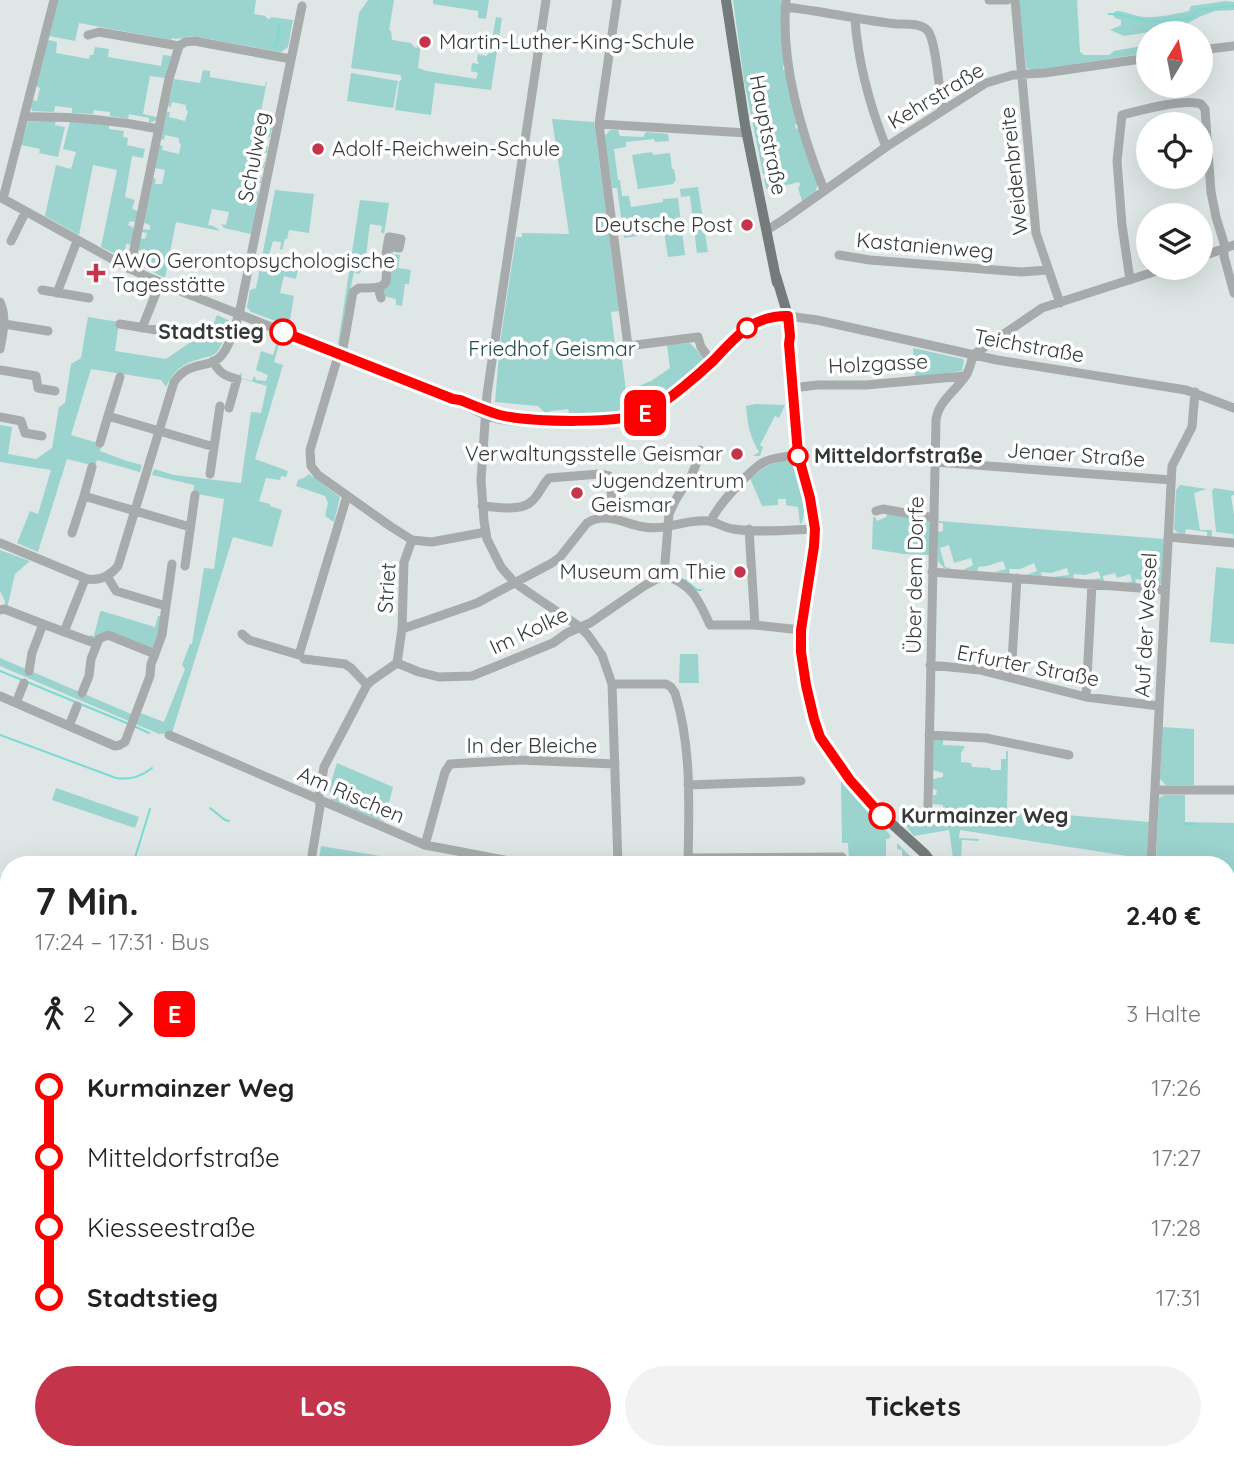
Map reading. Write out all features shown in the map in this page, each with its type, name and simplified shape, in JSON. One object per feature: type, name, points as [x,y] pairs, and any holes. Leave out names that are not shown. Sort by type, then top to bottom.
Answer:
[{"type":"main road","name":"Hauptstraße","points":[[726,0],[747,134],[785,314],[798,454],[815,529],[801,630],[801,652],[814,719],[820,737],[870,804],[925,856]]},
{"type":"street","points":[[54,0],[1,198],[160,283],[485,412],[530,419],[608,419],[637,416],[654,408],[712,362],[731,341],[767,314],[785,314]]},
{"type":"street","points":[[546,0],[485,412],[482,506],[486,532],[505,573],[580,627],[602,655],[612,684],[618,856]]},
{"type":"street","points":[[617,0],[599,124],[628,346],[698,337],[701,347],[712,362]]},
{"type":"street","points":[[989,0],[1007,0]]},
{"type":"street","name":"Weidenbreite","points":[[1015,0],[1036,233],[1060,303]]},
{"type":"street","points":[[824,190],[804,134],[793,89],[786,44],[785,4],[855,19],[918,26],[928,31],[937,68],[942,110]]},
{"type":"street","name":"Schulweg","points":[[213,361],[223,353],[239,315],[302,6]]},
{"type":"street","points":[[855,19],[862,74],[886,147]]},
{"type":"street","points":[[88,35],[99,32],[179,46]]},
{"type":"street","points":[[130,269],[169,79],[179,46],[194,41],[291,59]]},
{"type":"street","points":[[1213,48],[1234,46]]},
{"type":"street","name":"Kehrstraße","points":[[766,228],[783,220],[886,147],[986,83],[1003,77],[1044,74],[1136,60]]},
{"type":"street","points":[[1130,279],[1117,161],[1122,116],[1193,102],[1201,104],[1205,109],[1211,192],[1234,293]]},
{"type":"street","points":[[23,117],[91,118],[159,129]]},
{"type":"street","points":[[599,124],[747,134]]},
{"type":"street","points":[[11,241],[25,213]]},
{"type":"street","points":[[57,293],[78,241]]},
{"type":"street","points":[[388,246],[387,279],[383,286],[359,288],[353,292],[340,354],[310,450],[309,461],[318,475],[412,540]]},
{"type":"street","points":[[1213,253],[1234,246]]},
{"type":"street","name":"Kastanienweg","points":[[839,255],[1021,272],[1048,270]]},
{"type":"street","points":[[973,355],[1042,309],[1136,277]]},
{"type":"street","points":[[142,328],[160,283]]},
{"type":"street","points":[[378,288],[381,298]]},
{"type":"street","points":[[42,290],[89,298]]},
{"type":"street","points":[[0,302],[4,310],[0,346]]},
{"type":"street","name":"Teichstraße","points":[[785,314],[973,355],[1195,392],[1234,408]]},
{"type":"street","points":[[4,324],[48,331]]},
{"type":"street","points":[[120,324],[169,332]]},
{"type":"street","name":"Über dem Dorfe","points":[[928,806],[937,413],[965,376],[973,355]]},
{"type":"street","points":[[0,542],[85,579],[95,580],[115,570],[120,562],[176,379],[189,368],[213,361],[218,371],[237,379],[225,407],[210,474]]},
{"type":"street","points":[[0,370],[36,376],[38,388],[55,391]]},
{"type":"street","name":"Holzgasse","points":[[792,388],[866,385],[965,376]]},
{"type":"street","points":[[100,443],[120,377]]},
{"type":"street","name":"Auf der Wessel","points":[[1152,856],[1171,480],[1174,462],[1192,427],[1195,392]]},
{"type":"street","points":[[108,416],[214,447]]},
{"type":"street","points":[[0,417],[21,421],[25,433],[42,436]]},
{"type":"street","points":[[699,450],[695,467],[669,514],[664,575],[679,581],[693,592],[710,625],[755,625],[801,630]]},
{"type":"street","points":[[711,521],[718,507],[763,462],[798,454]]},
{"type":"street","name":"Jenaer Straße","points":[[935,461],[1171,480]]},
{"type":"street","points":[[72,533],[92,467]]},
{"type":"street","points":[[482,506],[522,506],[533,500],[549,478],[605,474],[611,479],[612,517]]},
{"type":"street","points":[[185,566],[195,495]]},
{"type":"street","points":[[83,496],[190,527]]},
{"type":"street","points":[[242,634],[249,640],[299,655],[347,496]]},
{"type":"street","points":[[876,511],[883,509],[934,518]]},
{"type":"street","points":[[402,629],[470,606],[557,560],[590,520],[612,517],[635,526],[651,528],[711,521],[732,529],[815,529]]},
{"type":"street","points":[[749,529],[755,625]]},
{"type":"street","name":"Striet","points":[[397,663],[402,629],[404,562],[412,540],[432,542],[486,532]]},
{"type":"street","points":[[1168,537],[1234,543]]},
{"type":"street","points":[[0,696],[118,746],[124,743],[150,676],[150,664],[160,640],[172,564]]},
{"type":"street","points":[[932,572],[1166,590]]},
{"type":"street","name":"Im Kolke","points":[[397,663],[439,677],[472,676],[553,643],[567,633],[590,623],[664,575]]},
{"type":"street","points":[[107,576],[116,592],[166,606]]},
{"type":"street","points":[[1011,677],[1017,578]]},
{"type":"street","points":[[64,632],[85,579]]},
{"type":"street","points":[[1086,697],[1093,584]]},
{"type":"street","points":[[0,610],[4,609],[97,644]]},
{"type":"street","points":[[29,671],[32,653],[43,624]]},
{"type":"street","points":[[82,693],[89,676],[90,659],[99,639],[108,635],[155,654]]},
{"type":"street","points":[[304,659],[345,664],[368,685]]},
{"type":"street","points":[[312,856],[326,762],[368,685],[397,663]]},
{"type":"street","name":"Erfurter Straße","points":[[930,665],[980,670],[1086,697],[1159,706]]},
{"type":"street","points":[[16,703],[24,683]]},
{"type":"street","points":[[612,684],[666,684],[675,692],[681,715],[688,785],[689,856]]},
{"type":"street","points":[[69,726],[77,706]]},
{"type":"street","name":"Am Rischen","points":[[169,735],[425,845],[483,856]]},
{"type":"street","points":[[929,736],[995,739],[1069,755]]},
{"type":"street","name":"In der Bleiche","points":[[425,845],[445,770],[450,764],[520,760],[615,764]]},
{"type":"street","points":[[688,785],[801,781]]},
{"type":"street","points":[[1155,790],[1234,790]]},
{"type":"green space","points":[[58,0],[256,0],[254,14],[270,19],[293,20],[288,47],[281,52],[192,36],[171,40],[79,23],[75,41],[49,36]]},
{"type":"green space","points":[[368,0],[394,0],[389,30],[392,40],[411,43],[417,48],[418,42],[421,43],[418,68],[476,79],[478,73],[471,71],[472,63],[479,64],[478,54],[486,56],[490,52],[496,17],[502,18],[491,90],[435,83],[431,115],[395,110],[399,82],[402,79],[400,75],[351,68],[359,13]]},
{"type":"green space","points":[[433,0],[489,0],[486,19],[478,18],[478,11],[433,4]]},
{"type":"green space","points":[[733,0],[781,0],[785,65],[783,70],[786,70],[798,123],[795,125],[796,129],[799,128],[818,184],[815,192],[802,201],[799,182],[766,189],[764,179],[766,178],[767,183],[779,179],[770,141],[760,143],[766,173],[763,174],[744,81]]},
{"type":"green space","points":[[1019,0],[1077,0],[1080,52],[1084,55],[1109,55],[1114,51],[1136,47],[1136,55],[1034,70],[1026,68]]},
{"type":"green space","points":[[1226,1],[1234,2],[1234,10],[1215,11],[1192,21],[1136,21],[1136,34],[1124,36],[1110,30],[1121,25],[1121,20],[1112,14],[1116,11],[1155,17],[1189,11],[1191,6]]},
{"type":"green space","points":[[48,40],[57,42],[56,53],[89,59],[95,47],[109,49],[108,57],[161,66],[163,55],[171,56],[165,78],[150,76],[143,114],[157,117],[155,121],[149,123],[149,118],[129,114],[128,119],[110,116],[110,112],[94,110],[93,114],[72,113],[72,108],[55,106],[54,112],[32,111],[33,100],[37,101],[40,88],[36,86]]},
{"type":"green space","points":[[203,70],[210,71],[210,77],[262,86],[265,86],[267,81],[261,112],[275,115],[270,137],[265,137],[264,146],[268,147],[267,153],[262,152],[260,161],[265,162],[264,168],[259,167],[257,176],[262,177],[261,183],[256,182],[254,191],[259,193],[251,234],[224,228],[221,224],[226,225],[229,212],[212,209],[208,225],[220,231],[176,222],[165,278],[137,264],[137,255],[148,257],[148,252],[138,250],[140,238],[145,239],[147,233],[142,232],[142,229],[150,230],[150,225],[144,223],[153,178],[156,179],[155,184],[162,184],[165,170],[155,168],[160,145],[163,146],[162,150],[179,154],[179,138],[165,135],[164,140],[161,139],[167,112],[170,112],[169,117],[185,121],[188,111],[186,105],[172,102],[171,107],[168,106],[174,79],[200,83]]},
{"type":"green space","points":[[351,73],[398,81],[393,108],[347,101]]},
{"type":"green space","name":"Friedhof Geismar","points":[[552,119],[594,122],[619,311],[611,312],[615,345],[624,345],[624,348],[606,350],[606,353],[621,352],[626,391],[651,381],[670,368],[667,345],[690,343],[705,359],[703,365],[655,405],[631,415],[570,416],[568,409],[546,414],[538,406],[495,402],[500,343],[516,237],[522,237],[522,233],[569,234]]},
{"type":"green space","points":[[56,120],[55,125],[65,127],[58,157],[21,145],[28,122]]},
{"type":"green space","points":[[70,121],[109,124],[109,129],[124,131],[123,137],[128,138],[127,145],[145,149],[143,158],[132,156],[125,197],[135,200],[132,209],[138,211],[135,222],[130,221],[128,225],[134,228],[131,244],[126,244],[128,256],[124,258],[101,247],[117,170],[93,165],[79,235],[45,216],[56,165],[71,169],[76,152],[63,149]]},
{"type":"green space","points":[[610,130],[618,130],[620,136],[643,137],[646,132],[668,134],[669,141],[655,142],[654,139],[626,142],[626,147],[614,149],[618,180],[622,196],[629,196],[631,207],[678,198],[685,255],[668,257],[664,232],[624,238],[617,188],[612,188],[605,136]]},
{"type":"green space","points":[[652,152],[653,155],[670,153],[676,180],[673,184],[638,189],[632,155]]},
{"type":"green space","points":[[698,187],[708,252],[697,253],[690,196],[681,197],[680,189]]},
{"type":"green space","points":[[275,190],[314,194],[309,233],[289,230],[282,250],[281,242],[273,241],[268,259],[276,261],[276,265],[294,268],[296,259],[292,256],[300,257],[296,279],[284,276],[280,293],[294,296],[289,326],[251,312],[247,307],[250,290],[256,288]]},
{"type":"green space","points":[[360,200],[389,203],[384,234],[381,232],[382,226],[370,224],[364,262],[359,274],[354,272],[353,276],[340,345],[338,344]]},
{"type":"green space","points":[[393,250],[393,254],[400,255],[398,268],[411,270],[409,284],[405,284],[402,306],[396,305],[396,299],[382,295],[381,289],[390,280],[388,256]]},
{"type":"green space","points":[[217,315],[230,321],[216,353],[184,365],[175,372],[166,387],[161,380],[91,369],[71,435],[101,444],[100,451],[142,465],[140,472],[97,460],[95,466],[67,459],[38,552],[17,543],[30,511],[38,514],[51,470],[0,462],[0,425],[12,427],[8,454],[36,459],[52,448],[59,407],[65,403],[71,364],[81,358],[88,317],[119,322],[115,351],[166,359],[202,334],[209,336]]},
{"type":"green space","points":[[277,339],[280,341],[274,362],[283,365],[255,459],[288,471],[286,477],[281,476],[280,480],[266,478],[259,501],[282,510],[272,547],[233,537],[172,733],[159,734],[0,666],[0,658],[136,716],[138,712],[164,722],[185,669],[182,665],[192,644],[204,568],[214,569],[224,499],[193,493],[194,485],[152,475],[154,469],[174,475],[241,483],[251,412],[261,413],[267,386],[239,378],[240,373],[241,378],[252,381],[254,376],[256,380],[266,381],[268,375],[256,370],[261,351],[273,355]]},
{"type":"green space","points":[[913,348],[963,359],[962,371],[915,378]]},
{"type":"green space","points":[[785,405],[779,418],[775,416],[760,445],[763,447],[760,456],[753,456],[759,452],[750,430],[746,406]]},
{"type":"green space","points":[[788,460],[794,463],[802,494],[804,510],[801,524],[798,507],[786,505],[786,499],[778,499],[778,505],[762,506],[750,478],[768,465]]},
{"type":"green space","points":[[309,474],[340,497],[334,522],[325,516],[328,503],[325,496],[296,486],[298,480]]},
{"type":"green space","points":[[1180,485],[1207,489],[1194,493],[1200,530],[1212,530],[1212,537],[1207,537],[1207,532],[1186,529],[1185,535],[1174,529],[1176,490]]},
{"type":"green space","points":[[1214,488],[1234,491],[1231,496],[1234,540],[1233,534],[1216,532],[1212,491]]},
{"type":"green space","points":[[887,514],[929,522],[929,555],[872,549],[873,517],[877,521]]},
{"type":"green space","points":[[939,521],[1164,539],[1162,582],[1160,585],[1146,585],[1146,580],[1135,579],[1137,584],[1127,583],[1132,581],[1130,574],[1117,578],[1115,573],[1103,576],[1104,582],[1087,580],[1101,578],[1098,571],[1085,575],[1074,574],[1073,579],[1053,577],[1069,575],[1067,568],[1051,573],[1041,572],[1042,576],[1026,575],[1037,571],[1034,563],[1020,569],[1009,569],[1010,574],[994,572],[1006,569],[1003,561],[978,567],[978,571],[963,570],[973,565],[971,558],[954,563],[949,545],[940,548],[945,567],[950,569],[944,568],[938,561],[938,532],[943,531],[943,523]]},
{"type":"green space","points":[[0,550],[30,561],[15,574],[7,608],[0,591]]},
{"type":"green space","points":[[1216,567],[1234,569],[1234,644],[1210,642]]},
{"type":"green space","points":[[102,611],[155,627],[158,616],[163,616],[153,650],[108,633],[88,639],[90,635],[94,636]]},
{"type":"green space","points":[[680,654],[698,654],[699,683],[679,683]]},
{"type":"green space","points":[[1162,727],[1194,729],[1194,785],[1166,785],[1160,779]]},
{"type":"green space","points":[[943,738],[943,745],[965,746],[961,753],[961,762],[971,763],[972,767],[1001,770],[1001,759],[1006,759],[1008,751],[1007,810],[1149,822],[1147,856],[1128,856],[960,830],[959,838],[979,841],[962,840],[961,856],[953,856],[949,830],[914,836],[905,822],[910,818],[932,815],[933,808],[941,809],[940,814],[943,812],[943,805],[933,804],[933,795],[936,795],[937,790],[933,789],[933,779],[943,777],[943,773],[933,770],[934,739]]},
{"type":"green space","points":[[337,763],[393,787],[384,822],[331,800],[329,789]]},
{"type":"green space","points":[[846,781],[891,836],[886,839],[886,856],[849,856],[848,843],[842,843],[841,782]]},
{"type":"green space","points":[[56,788],[139,817],[135,828],[52,800]]},
{"type":"green space","points":[[1164,795],[1185,795],[1185,822],[1234,823],[1234,856],[1156,856],[1159,798]]},
{"type":"green space","points":[[897,843],[910,856],[902,856],[902,850],[897,849]]},
{"type":"green space","points":[[321,846],[380,856],[319,856]]},
{"type":"waterway","points":[[1109,14],[1162,21],[1191,18],[1198,10],[1234,6]]},
{"type":"waterway","points":[[273,46],[277,44],[280,24]]},
{"type":"waterway","points":[[685,580],[697,590],[701,590]]},
{"type":"waterway","points":[[0,671],[22,680]]},
{"type":"waterway","points":[[27,682],[129,724]]},
{"type":"waterway","points":[[134,726],[149,733]]},
{"type":"waterway","points":[[0,735],[116,778],[135,777],[152,768]]},
{"type":"waterway","points":[[210,808],[229,821]]},
{"type":"waterway","points":[[135,856],[150,809]]},
{"type":"waterway","points":[[1184,824],[1196,824]]},
{"type":"bus line","name":"E","points":[[283,332],[453,399],[502,415],[530,419],[608,419],[630,418],[651,410],[712,362],[731,341],[754,323],[772,316],[788,316],[798,454],[815,529],[800,639],[806,685],[814,719],[824,745],[882,816]]},
{"type":"place","name":"Martin-Luther-King-Schule","points":[[425,42]]},
{"type":"place","name":"Adolf-Reichwein-Schule","points":[[318,149]]},
{"type":"place","name":"Deutsche Post","points":[[747,225]]},
{"type":"place","name":"AWO Gerontopsychologische Tagesstätte","points":[[96,273]]},
{"type":"place","name":"Stadtstieg","points":[[283,332]]},
{"type":"place","name":"Verwaltungsstelle Geismar","points":[[737,454]]},
{"type":"place","name":"Mitteldorfstraße","points":[[798,456]]},
{"type":"place","name":"Jugendzentrum Geismar","points":[[577,493]]},
{"type":"place","name":"Museum am Thie","points":[[740,572]]},
{"type":"place","name":"Kurmainzer Weg","points":[[882,816]]}]
